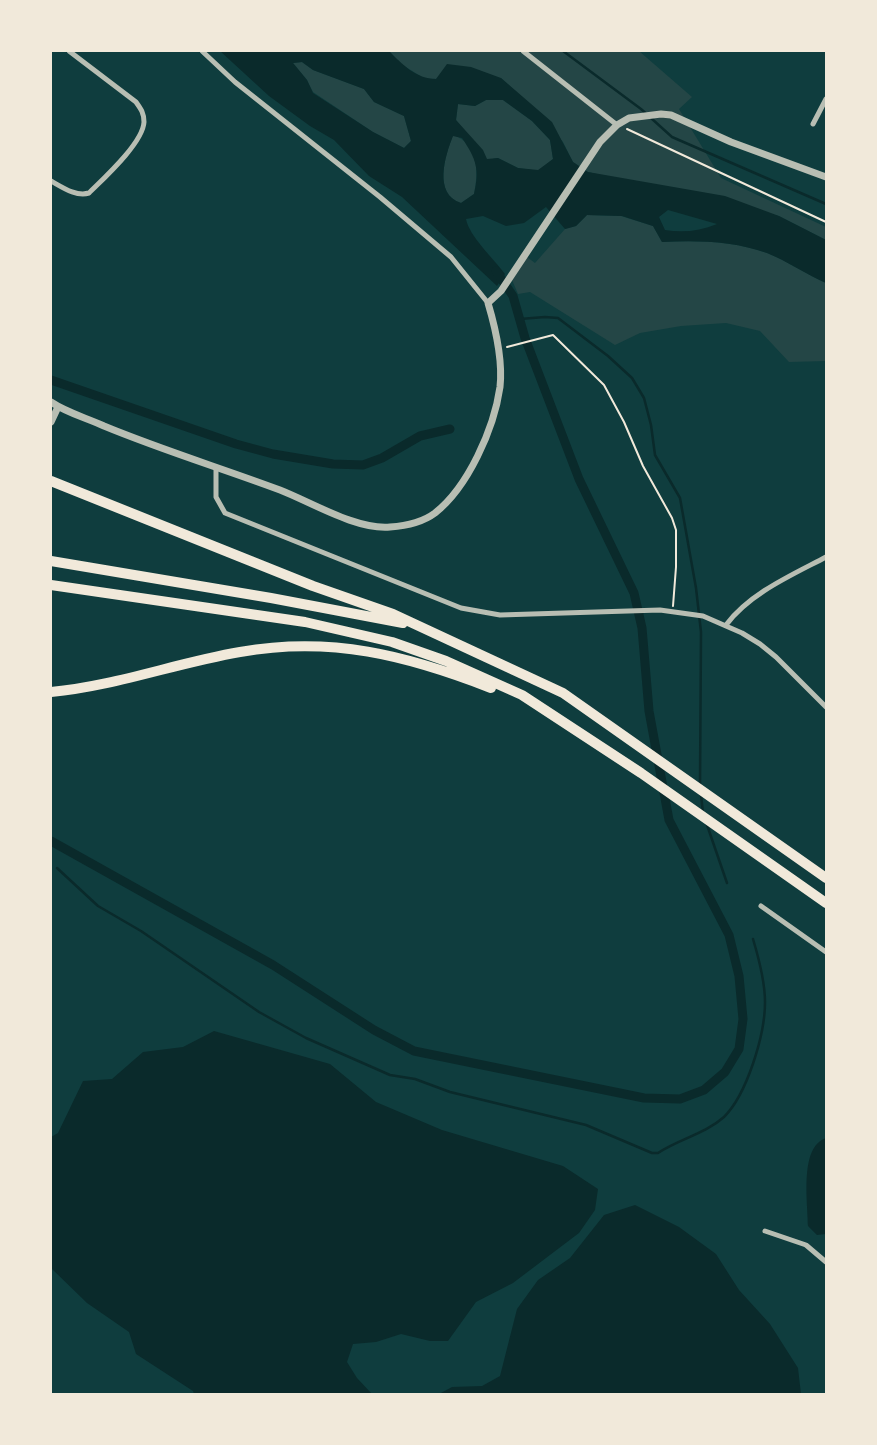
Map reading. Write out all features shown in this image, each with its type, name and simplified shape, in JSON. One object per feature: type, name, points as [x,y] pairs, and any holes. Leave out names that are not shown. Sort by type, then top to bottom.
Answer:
[{"type":"highway","points":[[51,481],[313,586],[393,614],[564,692],[826,878]]},
{"type":"highway","points":[[51,561],[417,626]]},
{"type":"highway","points":[[51,584],[305,622],[381,639],[446,661],[522,695],[641,773],[826,903]]},
{"type":"highway","points":[[51,692],[91,688],[143,673],[242,652],[286,647],[327,647],[365,649],[402,657],[489,687],[554,717]]},
{"type":"street","points":[[51,181],[82,195],[89,193],[139,136],[144,125],[143,112],[136,102],[69,51]]},
{"type":"street","points":[[51,422],[54,405],[141,441],[281,490],[365,525],[387,528],[408,525],[432,515],[449,500],[483,444],[500,388],[497,340],[488,303],[451,257],[235,82],[202,51]]},
{"type":"street","points":[[523,51],[617,125]]},
{"type":"street","points":[[813,124],[826,99]]},
{"type":"street","points":[[488,303],[501,291],[600,142],[617,125],[629,118],[653,114],[671,115],[826,177]]},
{"type":"street","points":[[216,467],[216,497],[225,513],[461,608],[500,615],[646,610],[693,614],[726,625],[751,638],[776,657],[826,707]]},
{"type":"street","points":[[726,625],[749,602],[826,557]]},
{"type":"street","points":[[761,906],[826,952]]},
{"type":"street","points":[[765,1231],[806,1245],[826,1262]]},
{"type":"path","points":[[617,125],[826,222]]},
{"type":"path","points":[[516,344],[553,335],[592,371],[613,400],[676,530],[673,611]]},
{"type":"shaded area","points":[[220,51],[389,51],[416,74],[436,79],[447,64],[471,67],[501,78],[552,122],[573,162],[588,172],[725,196],[779,216],[826,240],[826,283],[774,256],[754,249],[715,242],[662,242],[653,226],[622,216],[587,215],[576,226],[565,229],[546,207],[524,223],[506,226],[483,216],[466,219],[477,240],[505,274],[497,286],[402,197],[369,176],[334,140],[269,96]],"holes":[[[302,62],[313,70],[364,89],[374,102],[404,116],[411,141],[404,148],[373,132],[313,93],[307,80],[293,63]],[[486,100],[503,100],[532,121],[550,140],[553,159],[538,170],[518,168],[498,158],[487,159],[483,150],[456,120],[458,104],[475,106]],[[453,136],[462,138],[476,164],[474,194],[461,203],[452,198],[444,183]],[[668,210],[717,224],[691,231],[672,231],[665,230],[659,217]]]},
{"type":"shaded area","points":[[389,51],[639,51],[692,97],[679,109],[721,178],[826,227],[826,240],[779,216],[588,172],[573,162],[563,142],[501,78],[425,79],[401,64]]},
{"type":"shaded area","points":[[302,62],[313,70],[364,89],[374,102],[404,116],[411,141],[404,148],[373,132],[313,92],[293,63]]},
{"type":"shaded area","points":[[486,100],[503,100],[532,121],[550,140],[553,159],[539,171],[518,168],[498,158],[487,160],[456,120],[458,104],[475,106]]},
{"type":"shaded area","points":[[453,135],[468,144],[475,159],[474,194],[461,203],[452,198],[444,183],[445,163]]},
{"type":"shaded area","points":[[587,215],[621,216],[653,226],[662,242],[715,242],[754,249],[774,256],[826,283],[826,361],[789,362],[760,331],[726,323],[681,326],[640,333],[615,345],[530,292],[518,294],[512,280],[527,257],[535,263],[565,229],[576,226]]},
{"type":"shaded area","points":[[214,1031],[330,1064],[376,1102],[442,1130],[563,1166],[598,1189],[595,1210],[579,1233],[513,1283],[476,1302],[448,1341],[430,1341],[401,1334],[376,1342],[353,1344],[347,1362],[372,1394],[194,1394],[136,1354],[129,1332],[87,1303],[51,1268],[51,1137],[58,1133],[83,1081],[112,1079],[143,1052],[183,1047]]},
{"type":"shaded area","points":[[826,1138],[826,1234],[817,1235],[808,1226],[808,1163],[817,1143]]},
{"type":"shaded area","points":[[635,1205],[679,1227],[716,1254],[739,1290],[770,1324],[798,1368],[801,1394],[439,1394],[452,1387],[482,1386],[500,1376],[517,1309],[538,1280],[570,1258],[604,1215]]},
{"type":"waterway","points":[[563,51],[641,109],[672,137],[826,204]]},
{"type":"waterway","points":[[51,841],[273,965],[374,1030],[414,1051],[644,1098],[680,1099],[704,1090],[725,1072],[739,1049],[743,1019],[739,976],[729,935],[669,820],[649,711],[642,628],[634,593],[579,479],[525,338],[513,296],[496,271]]},
{"type":"waterway","points":[[520,319],[558,318],[632,378],[644,398],[655,455],[680,498],[696,588],[701,632],[700,785]]},
{"type":"waterway","points":[[51,380],[236,444],[273,454],[333,464],[363,465],[382,458],[420,436],[450,429]]},
{"type":"waterway","points":[[701,795],[703,813]]},
{"type":"waterway","points":[[706,822],[727,883]]},
{"type":"waterway","points":[[57,868],[98,906],[141,931],[259,1012],[306,1038],[390,1075],[415,1079],[450,1092],[586,1125],[652,1153],[658,1153],[717,1123],[740,1094],[758,1047],[764,1015],[763,978],[753,939]]}]
